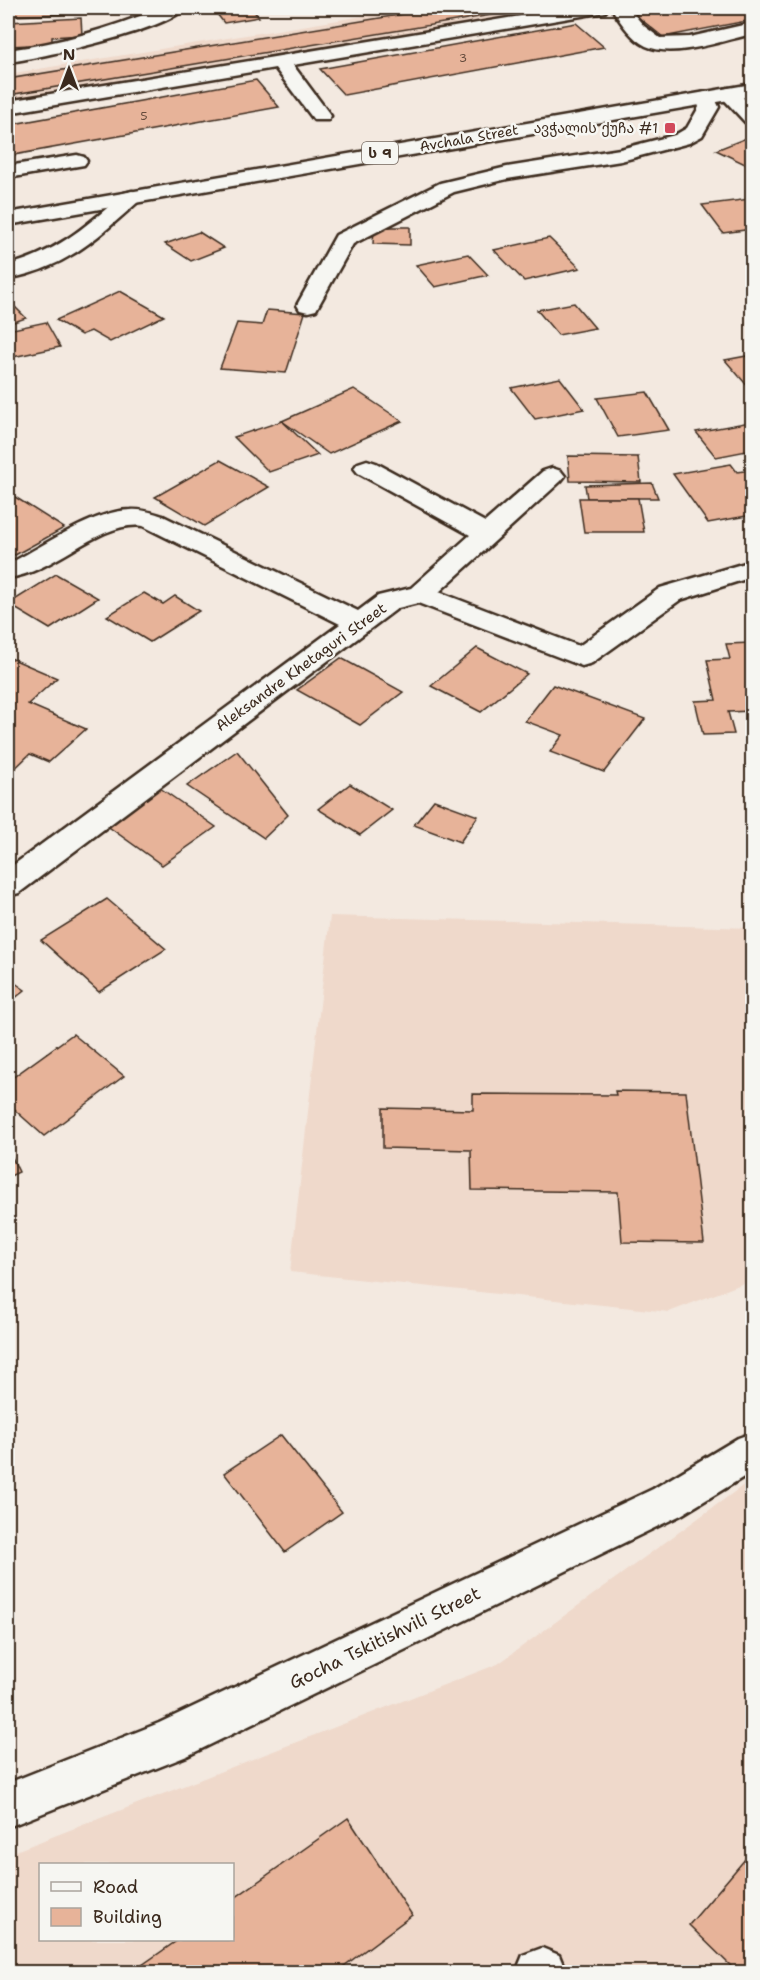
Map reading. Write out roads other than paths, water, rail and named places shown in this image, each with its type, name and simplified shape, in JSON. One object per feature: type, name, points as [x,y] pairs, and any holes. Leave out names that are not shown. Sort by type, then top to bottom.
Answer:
[{"type":"main road","points":[[118,8],[119,28]]},
{"type":"main road","points":[[8,56],[37,53],[74,45],[175,8]]},
{"type":"main road","points":[[8,107],[599,8]]},
{"type":"main road","points":[[625,8],[623,12],[628,19],[654,43],[673,44],[753,29]]},
{"type":"main road","points":[[280,61],[321,116]]},
{"type":"main road","name":"Avchala Street","points":[[8,219],[753,90]]},
{"type":"main road","points":[[729,94],[753,118]]},
{"type":"main road","points":[[308,305],[344,240],[447,187],[507,173],[621,155],[682,139],[695,132],[702,123],[709,107],[706,98]]},
{"type":"main road","points":[[8,172],[78,160]]},
{"type":"main road","points":[[8,272],[39,264],[77,244],[132,197]]},
{"type":"main road","points":[[367,468],[487,534]]},
{"type":"main road","points":[[552,476],[420,594],[582,657],[670,594],[748,568],[753,569]]},
{"type":"main road","points":[[8,570],[21,568],[110,521],[124,516],[140,516],[359,623]]},
{"type":"main road","name":"Aleksandre Khetaguri Street","points":[[8,885],[388,602],[420,594]]},
{"type":"main road","name":"Gocha Tskitishvili Street","points":[[8,1805],[171,1740],[667,1502],[753,1451]]},
{"type":"place","name":"ავჭალის ქუჩა #1","points":[[670,128]]}]
